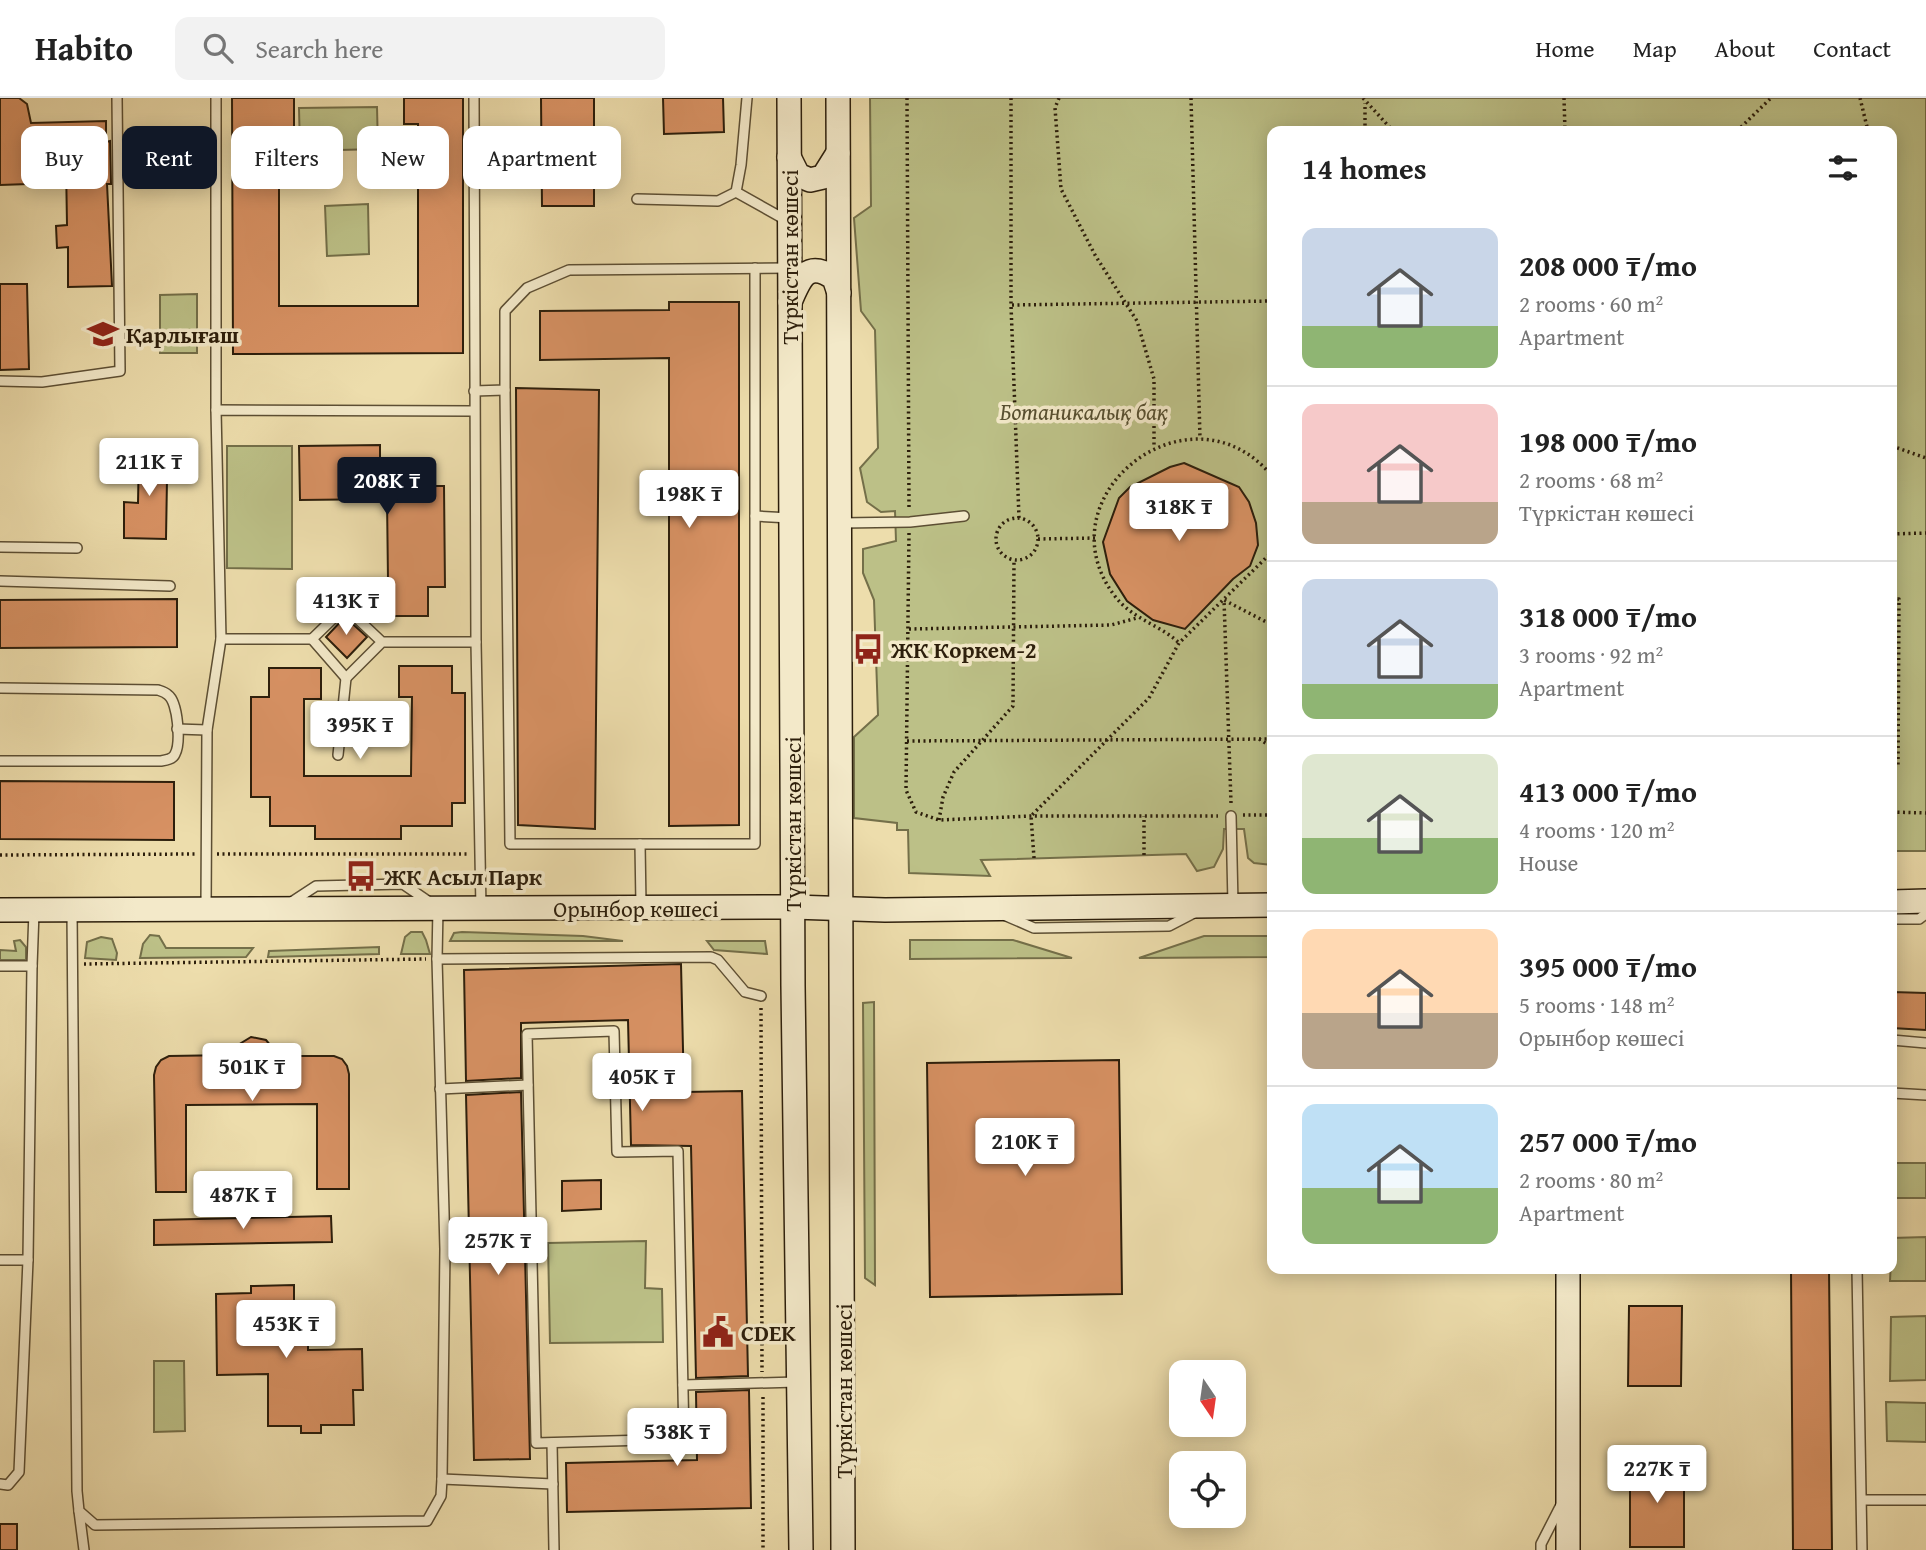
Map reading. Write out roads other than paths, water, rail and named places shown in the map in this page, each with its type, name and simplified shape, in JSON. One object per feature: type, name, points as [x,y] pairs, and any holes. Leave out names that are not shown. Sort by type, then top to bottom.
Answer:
[{"type":"main road","name":"Түркістан көшесі","points":[[789,98],[793,907],[801,1550]]},
{"type":"main road","name":"Түркістан көшесі","points":[[838,98],[843,1550]]},
{"type":"main road","points":[[789,157],[799,175],[810,180],[823,177],[838,153]]},
{"type":"main road","points":[[789,302],[799,280],[811,270],[821,269],[834,278],[839,293]]},
{"type":"main road","points":[[1897,902],[1926,901]]},
{"type":"main road","name":"Орынбор көшесі","points":[[0,910],[793,907],[885,910],[1267,905]]},
{"type":"main road","points":[[1568,1274],[1568,1550]]},
{"type":"lane","points":[[0,381],[42,382],[120,371],[117,98]]},
{"type":"lane","points":[[206,910],[207,730],[221,639],[216,410],[216,98]]},
{"type":"lane","points":[[474,98],[474,411],[481,908]]},
{"type":"lane","points":[[736,192],[747,98]]},
{"type":"lane","points":[[637,199],[718,201],[736,192]]},
{"type":"lane","points":[[736,192],[789,222]]},
{"type":"lane","points":[[755,268],[755,844],[510,844],[505,311],[527,288],[569,270],[755,268],[789,268]]},
{"type":"lane","points":[[474,391],[505,390]]},
{"type":"lane","points":[[216,410],[474,411]]},
{"type":"lane","points":[[755,516],[790,518]]},
{"type":"lane","points":[[840,523],[909,522],[964,516]]},
{"type":"lane","points":[[0,547],[77,548]]},
{"type":"lane","points":[[0,582],[170,586]]},
{"type":"lane","points":[[324,588],[382,642],[476,642]]},
{"type":"lane","points":[[221,639],[312,639],[345,607]]},
{"type":"lane","points":[[312,639],[346,678]]},
{"type":"lane","points":[[338,755],[346,678],[382,642]]},
{"type":"lane","points":[[0,688],[158,690],[169,695],[176,707],[177,729],[176,753],[170,759],[161,761],[0,761]]},
{"type":"lane","points":[[177,729],[207,730]]},
{"type":"lane","points":[[1231,816],[1233,906]]},
{"type":"lane","points":[[640,844],[641,908]]},
{"type":"lane","points":[[79,1510],[95,1525],[427,1521],[441,1496],[442,1479],[445,1249],[433,959],[438,908]]},
{"type":"lane","points":[[0,1484],[8,1485],[19,1472],[28,1260],[34,910]]},
{"type":"lane","points":[[72,910],[77,1491],[84,1550]]},
{"type":"lane","points":[[1897,919],[1919,919],[1926,914]]},
{"type":"lane","points":[[433,959],[711,957],[718,960],[745,992],[761,996]]},
{"type":"lane","points":[[0,966],[32,966]]},
{"type":"lane","points":[[614,1031],[617,1152],[678,1151],[683,1385],[684,1439],[536,1443],[527,1034],[614,1031]]},
{"type":"lane","points":[[1897,1040],[1926,1043]]},
{"type":"lane","points":[[440,1089],[528,1085]]},
{"type":"lane","points":[[1897,1093],[1926,1095]]},
{"type":"lane","points":[[0,1260],[28,1260]]},
{"type":"lane","points":[[1857,1274],[1862,1550]]},
{"type":"lane","points":[[683,1385],[799,1382]]},
{"type":"lane","points":[[552,1443],[554,1550]]},
{"type":"lane","points":[[442,1479],[553,1484]]},
{"type":"lane","points":[[1541,1550],[1541,1544],[1568,1493]]},
{"type":"lane","points":[[1862,1500],[1926,1500]]},
{"type":"place","name":"Қарлығаш","points":[[103,334]]},
{"type":"place","name":"ЖК Коркем-2","points":[[868,649]]},
{"type":"place","name":"ЖК Асыл Парк","points":[[361,876]]},
{"type":"place","name":"CDEK","points":[[718,1332]]},
{"type":"park label","name":"Ботаникалық бақ","points":[[1084,411]]}]
